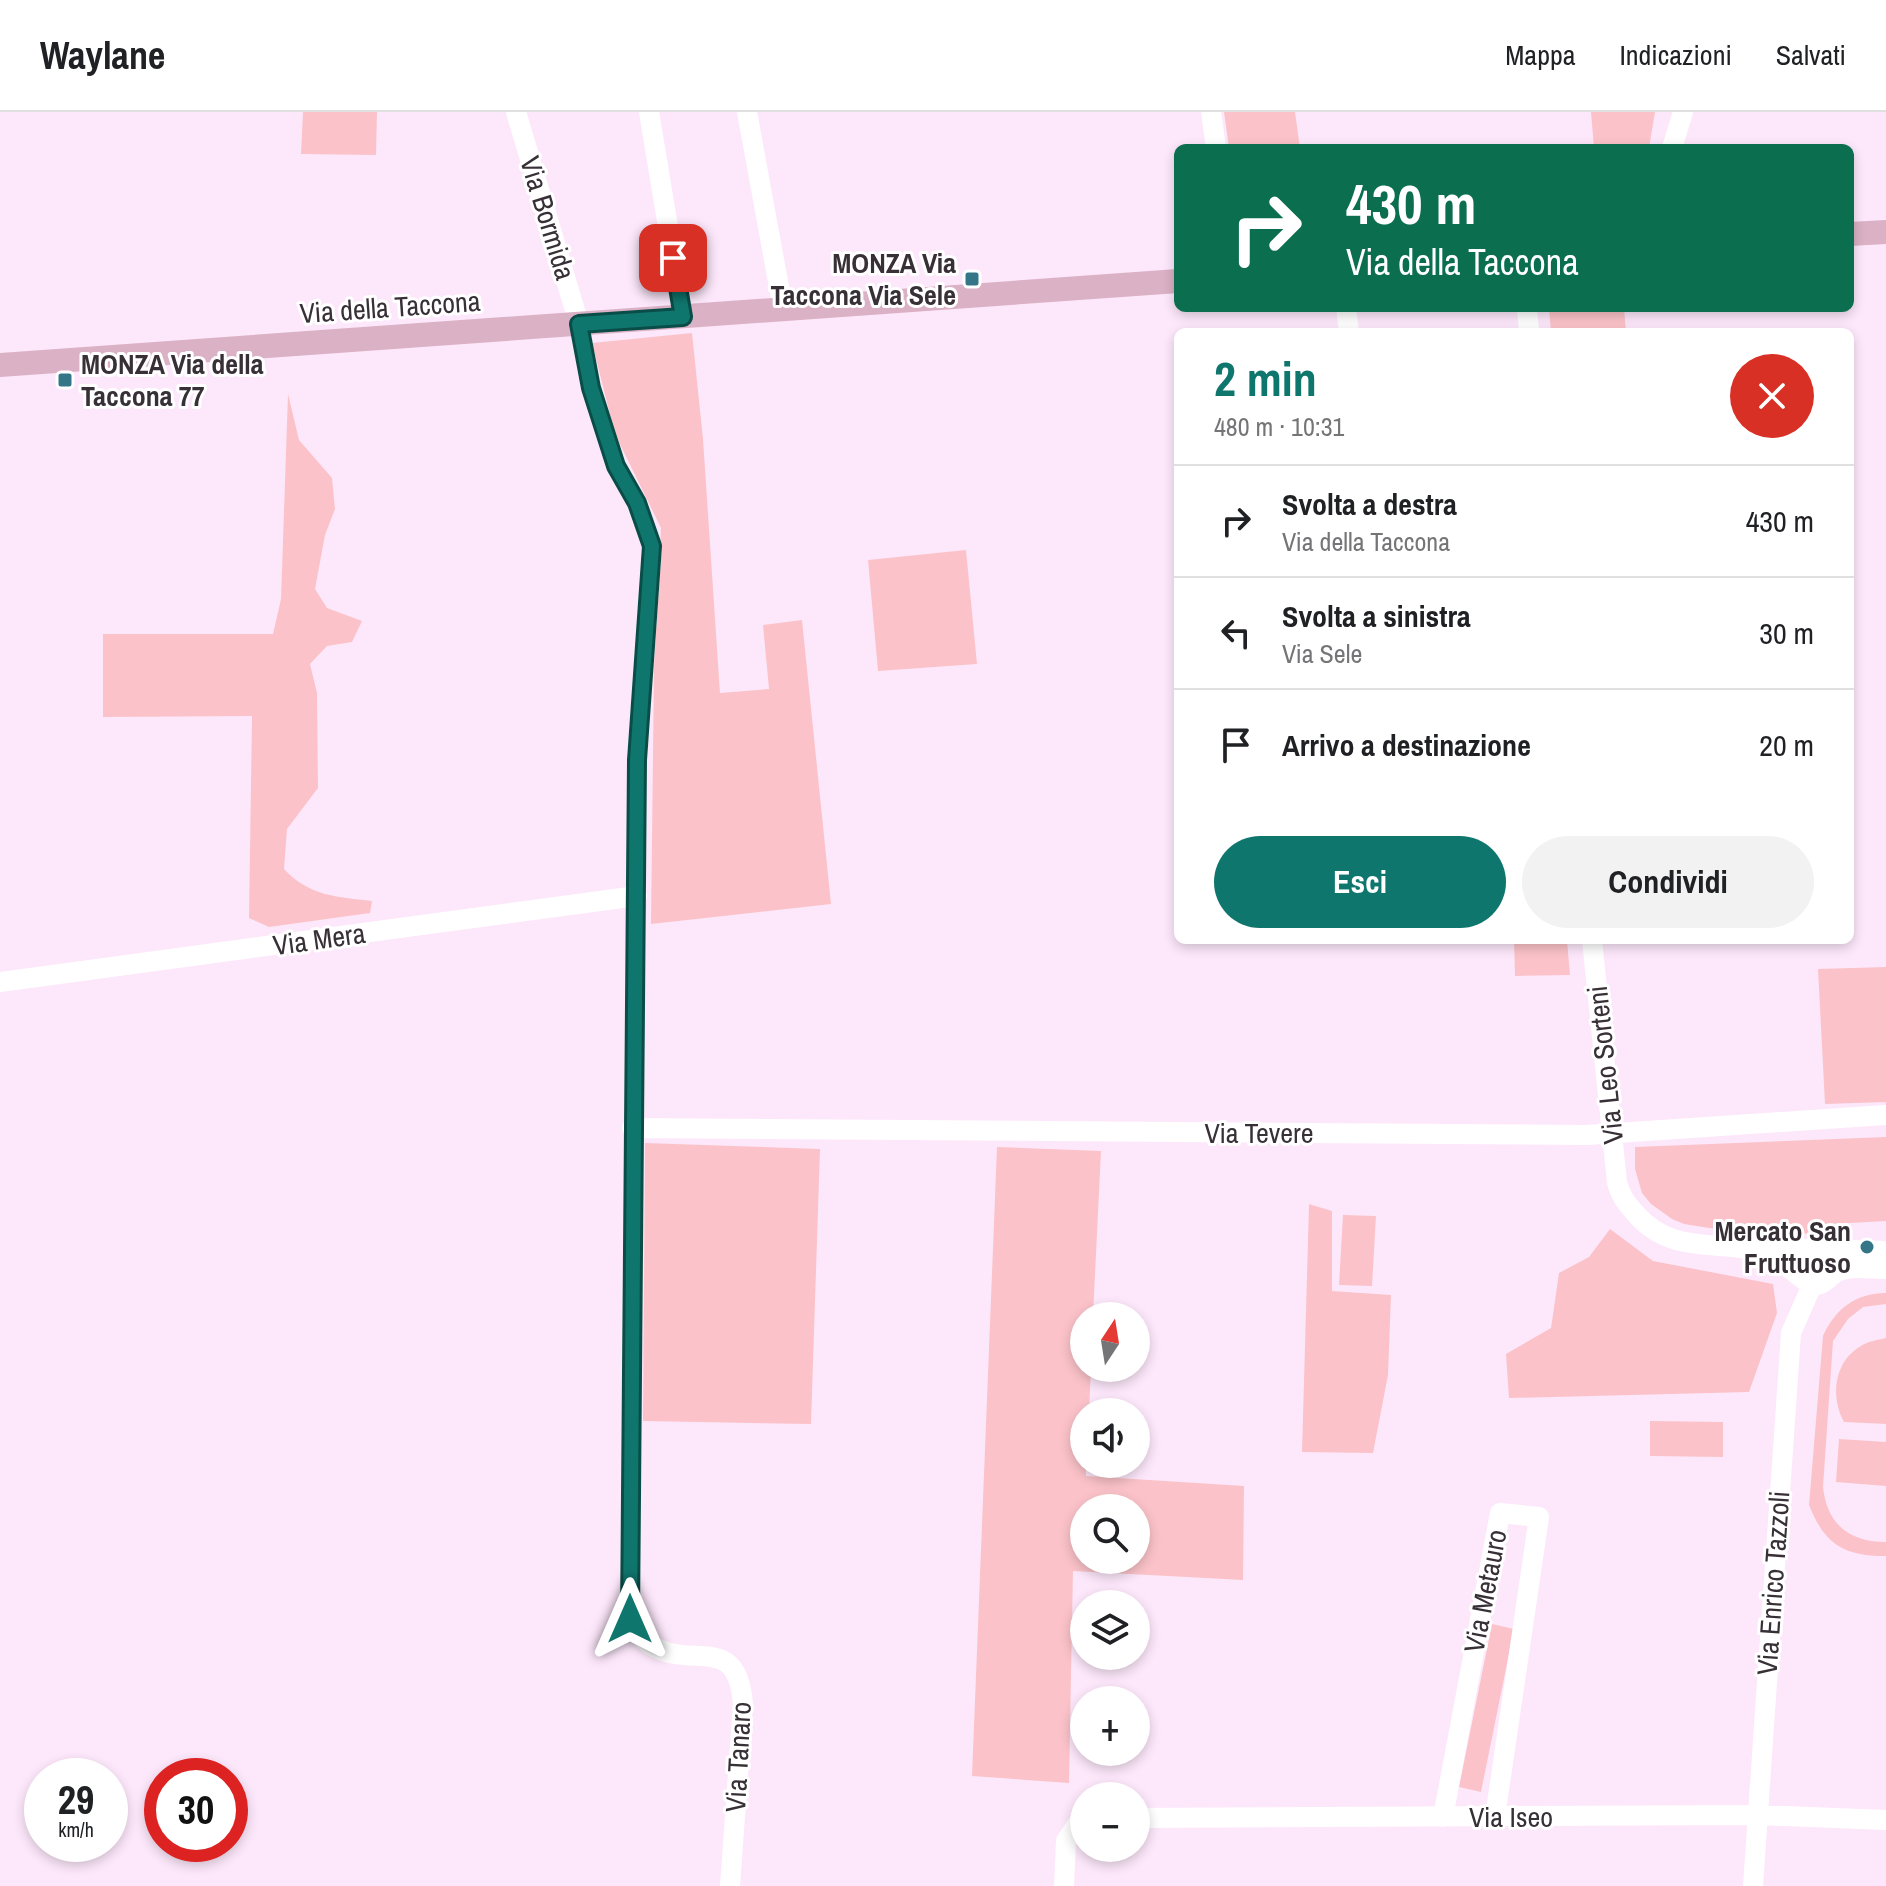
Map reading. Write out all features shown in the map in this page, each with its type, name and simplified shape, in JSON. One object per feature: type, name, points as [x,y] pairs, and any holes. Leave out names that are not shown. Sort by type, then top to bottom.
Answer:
[{"type":"main road","points":[[1854,234],[1886,232]]},
{"type":"main road","name":"Via della Taccona","points":[[0,365],[1174,281]]},
{"type":"street","name":"Via Bormida","points":[[516,112],[579,324]]},
{"type":"street","points":[[649,112],[683,317]]},
{"type":"street","points":[[747,112],[783,309]]},
{"type":"street","points":[[1211,112],[1215,144]]},
{"type":"street","points":[[1673,144],[1683,112]]},
{"type":"street","points":[[1683,112],[1688,144]]},
{"type":"street","name":"Via Tanaro","points":[[579,324],[591,388],[616,466],[637,503],[652,546],[637,760],[630,1619],[641,1637],[655,1648],[721,1659],[736,1670],[742,1686],[730,1886]]},
{"type":"street","name":"Via Mera","points":[[0,982],[637,896]]},
{"type":"street","name":"Via Leo Sorteni","points":[[1592,944],[1619,1189],[1640,1219],[1657,1233],[1689,1243],[1743,1249]]},
{"type":"street","name":"Via Tevere","points":[[632,1128],[1611,1134],[1886,1115]]},
{"type":"street","points":[[1743,1249],[1886,1251]]},
{"type":"street","points":[[1743,1249],[1772,1256],[1814,1278],[1847,1269],[1886,1269]]},
{"type":"street","points":[[1816,1250],[1831,1260],[1833,1268],[1814,1278],[1798,1266],[1802,1256],[1816,1250]]},
{"type":"street","name":"Via Enrico Tazzoli","points":[[1753,1886],[1791,1333],[1814,1278]]},
{"type":"street","name":"Via Metauro","points":[[1443,1817],[1500,1513],[1539,1517],[1495,1817]]},
{"type":"street","name":"Via Iseo","points":[[1150,1818],[1756,1815],[1886,1820]]},
{"type":"street","points":[[1064,1886],[1066,1841],[1070,1836]]},
{"type":"shaded area","points":[[303,112],[377,112],[376,155],[301,154]]},
{"type":"shaded area","points":[[1224,112],[1295,112],[1299,144],[1228,144]]},
{"type":"shaded area","points":[[1591,112],[1655,112],[1650,144],[1594,144]]},
{"type":"shaded area","points":[[1549,312],[1624,312],[1626,328],[1551,328]]},
{"type":"shaded area","points":[[692,333],[703,439],[720,693],[769,689],[763,625],[802,620],[831,904],[651,924],[654,668],[661,528],[615,434],[592,343]]},
{"type":"shaded area","points":[[288,394],[299,440],[332,478],[335,509],[325,535],[315,589],[327,608],[362,621],[352,642],[327,646],[310,664],[317,693],[318,788],[287,829],[284,869],[314,890],[372,901],[370,913],[269,927],[249,918],[252,716],[103,717],[103,634],[273,634],[281,599]]},
{"type":"shaded area","points":[[966,550],[977,664],[878,671],[868,560]]},
{"type":"shaded area","points":[[1514,944],[1567,944],[1570,975],[1515,976]]},
{"type":"shaded area","points":[[1886,967],[1886,1102],[1825,1104],[1818,969]]},
{"type":"shaded area","points":[[1886,1137],[1886,1221],[1832,1224],[1830,1235],[1716,1229],[1684,1224],[1651,1204],[1642,1193],[1635,1169],[1635,1147]]},
{"type":"shaded area","points":[[645,1143],[820,1149],[811,1424],[643,1421]]},
{"type":"shaded area","points":[[997,1147],[1101,1151],[1094,1302],[1070,1302],[1070,1382],[1090,1382],[1090,1398],[1070,1398],[1070,1478],[1244,1486],[1243,1580],[1130,1574],[1150,1574],[1150,1494],[1070,1494],[1070,1574],[1073,1574],[1073,1590],[1070,1590],[1069,1783],[972,1776]]},
{"type":"shaded area","points":[[1309,1204],[1332,1211],[1332,1291],[1391,1295],[1388,1375],[1373,1453],[1302,1452]]},
{"type":"shaded area","points":[[1343,1215],[1376,1216],[1372,1286],[1339,1285]]},
{"type":"shaded area","points":[[1610,1229],[1653,1261],[1773,1284],[1777,1313],[1749,1392],[1509,1398],[1506,1354],[1551,1328],[1559,1273],[1589,1257]]},
{"type":"shaded area","points":[[1886,1293],[1886,1304],[1863,1307],[1848,1319],[1833,1341],[1823,1487],[1825,1500],[1835,1521],[1861,1539],[1886,1542],[1886,1556],[1858,1554],[1838,1546],[1822,1530],[1809,1505],[1823,1336],[1834,1318],[1848,1304],[1865,1296]]},
{"type":"shaded area","points":[[1886,1338],[1886,1424],[1844,1422],[1836,1391],[1840,1370],[1861,1346]]},
{"type":"shaded area","points":[[1650,1421],[1723,1422],[1723,1457],[1650,1456]]},
{"type":"shaded area","points":[[1839,1439],[1886,1442],[1886,1486],[1836,1482]]},
{"type":"shaded area","points":[[1492,1624],[1514,1629],[1481,1792],[1459,1787]]},
{"type":"place","name":"MONZA Via Taccona Via Sele","points":[[972,279]]},
{"type":"place","name":"MONZA Via della Taccona 77","points":[[65,380]]},
{"type":"place","name":"Mercato San Fruttuoso","points":[[1867,1247]]},
{"type":"route","points":[[630,1619],[637,760],[652,546],[637,503],[616,466],[591,388],[579,324],[683,317],[673,258]]}]
